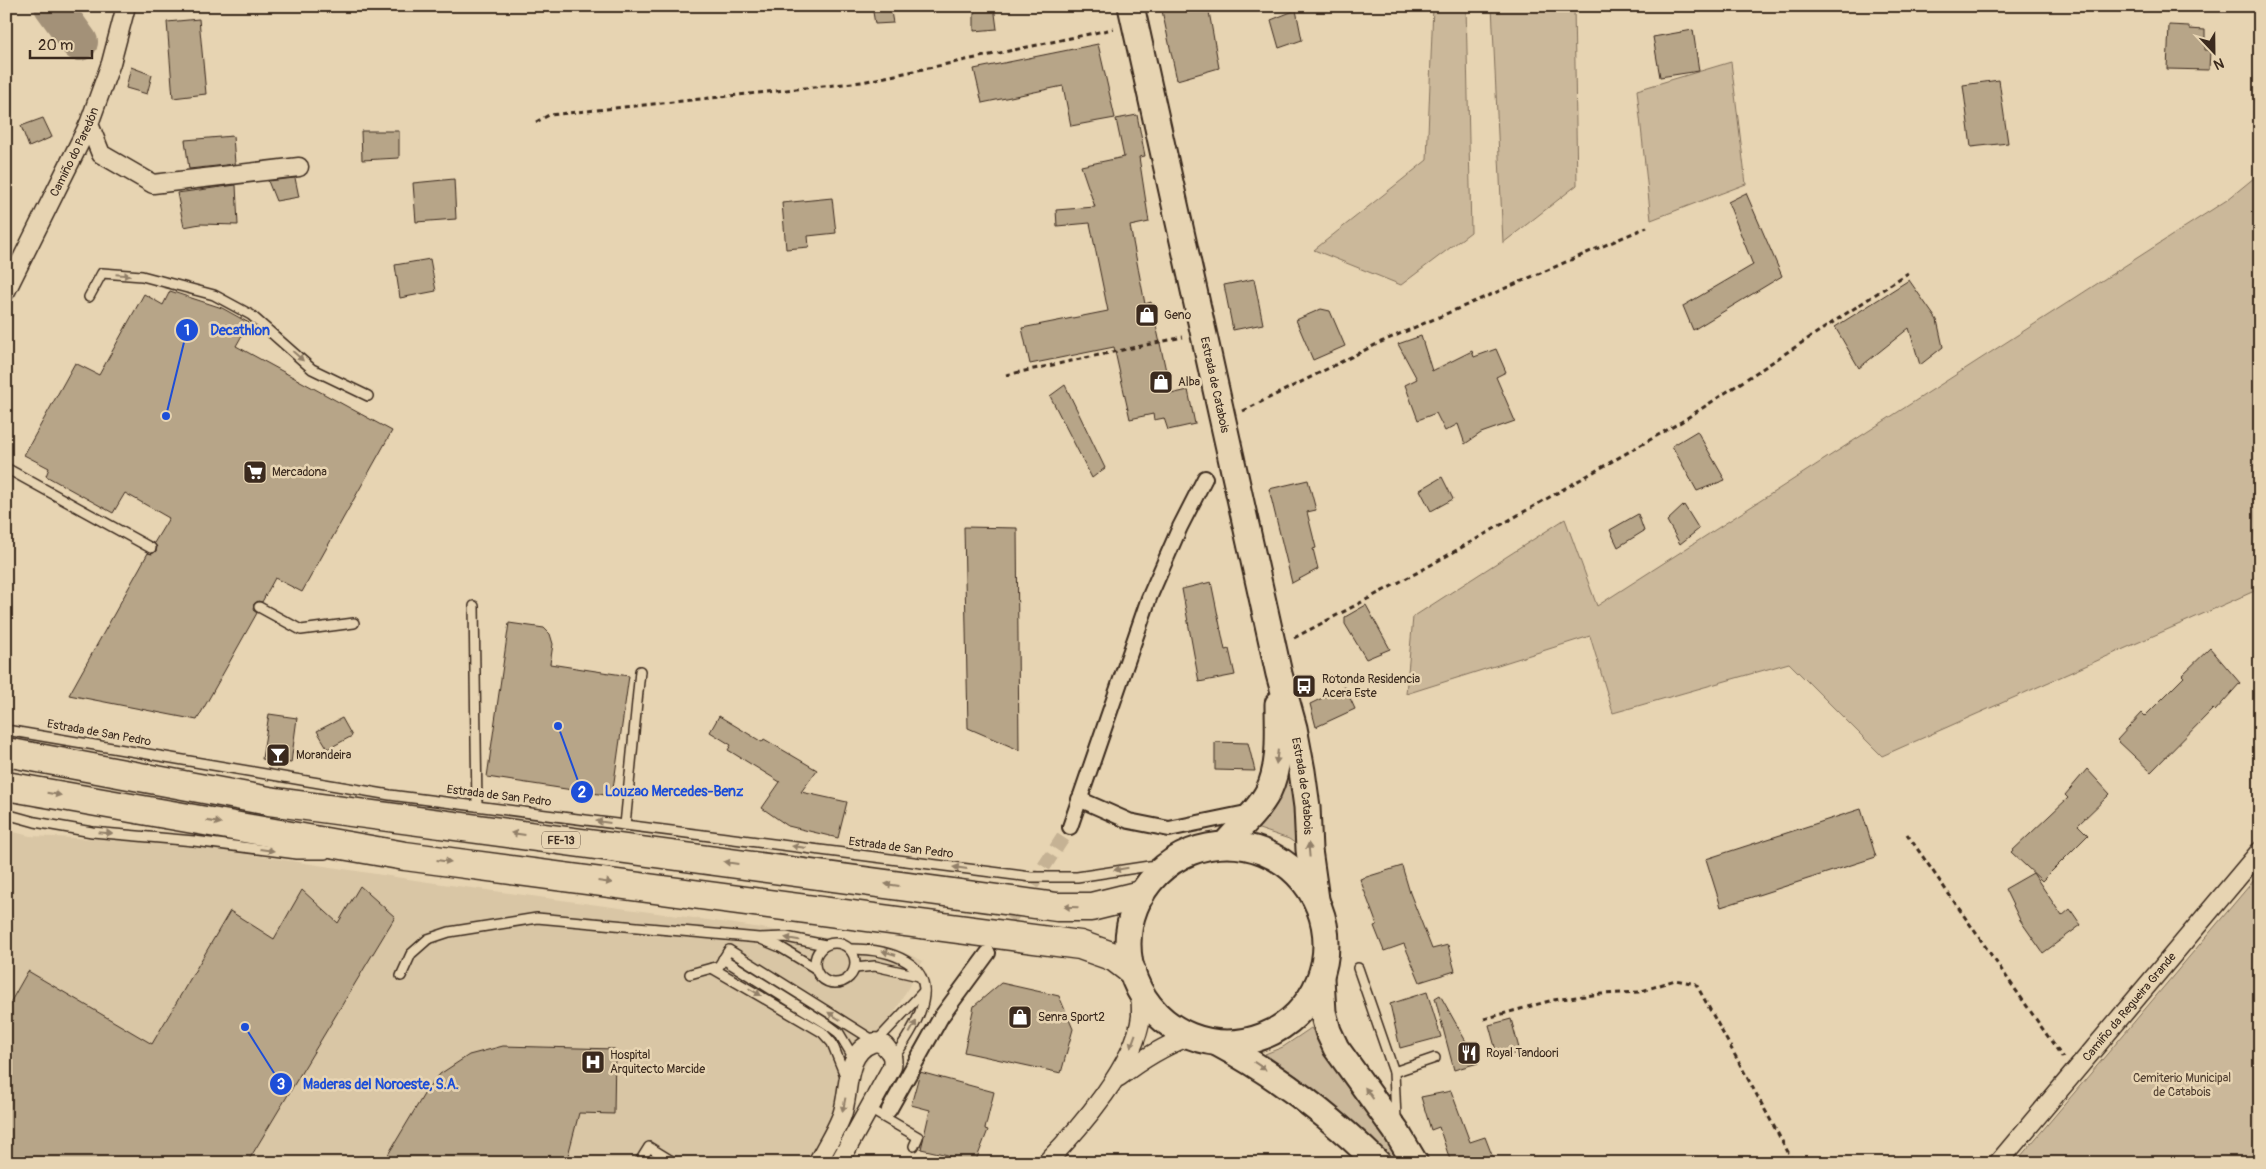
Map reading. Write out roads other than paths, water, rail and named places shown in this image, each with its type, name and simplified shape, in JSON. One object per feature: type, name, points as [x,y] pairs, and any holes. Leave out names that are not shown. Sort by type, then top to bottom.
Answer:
[{"type":"highway","name":"FE-13","points":[[6,752],[269,801],[1057,907],[1091,907],[1130,898]]},
{"type":"highway","points":[[6,786],[405,856],[1080,944],[1128,973]]},
{"type":"main road","name":"Estrada de Catabois","points":[[1133,15],[1278,674],[1294,728],[1307,807],[1309,850],[1316,899],[1325,925],[1326,952],[1321,978],[1323,1012],[1328,1031],[1336,1048],[1396,1131],[1415,1163]]},
{"type":"main road","name":"Estrada de Catabois","points":[[1226,843],[1255,811],[1268,792],[1278,756],[1278,674]]},
{"type":"main road","name":"Estrada de Catabois","points":[[1316,899],[1301,877],[1281,860],[1257,849],[1226,843],[1199,849],[1169,863],[1130,898],[1133,913],[1128,932],[1128,973],[1161,1018],[1188,1037],[1234,1043],[1262,1037],[1287,1024],[1307,1003],[1321,978]]},
{"type":"main road","name":"Estrada de Catabois","points":[[1217,1042],[1254,1062],[1304,1097],[1345,1130],[1378,1163]]},
{"type":"street","name":"Camiño do Paredón","points":[[6,291],[89,124],[111,63],[126,6]]},
{"type":"street","points":[[89,124],[101,154],[153,184],[299,167]]},
{"type":"street","points":[[1070,827],[1149,598],[1180,527],[1205,478]]},
{"type":"street","points":[[1079,799],[1129,821],[1170,829],[1255,811]]},
{"type":"street","name":"Camiño da Regueira Grande","points":[[1998,1163],[2260,851]]},
{"type":"street","points":[[889,1110],[941,1017],[988,953]]},
{"type":"street","points":[[1046,1163],[1074,1132],[1123,1066],[1141,1017],[1128,973]]},
{"type":"street","points":[[1110,1084],[1148,1055],[1166,1045],[1188,1037]]},
{"type":"street","points":[[818,1163],[843,1113],[848,1083],[855,1061],[861,1050],[876,1042],[883,1044],[890,1051],[893,1059],[892,1068],[839,1163]]},
{"type":"lane","points":[[89,297],[102,273],[142,276],[214,295],[251,315],[312,369],[368,396]]},
{"type":"lane","points":[[6,468],[151,548]]},
{"type":"lane","points":[[474,606],[477,806]]},
{"type":"lane","points":[[260,608],[301,630],[354,623]]},
{"type":"lane","points":[[625,825],[640,671]]},
{"type":"lane","name":"Estrada de San Pedro","points":[[6,730],[390,795],[1031,877],[1078,877],[1169,863]]},
{"type":"lane","points":[[6,814],[35,822],[92,832],[194,841],[297,854],[405,856]]},
{"type":"lane","points":[[400,976],[411,954],[428,939],[450,932],[537,918],[689,934],[759,938],[786,937],[825,945],[838,943],[850,949],[891,953],[903,958],[920,976],[924,991],[921,1012],[893,1059]]},
{"type":"lane","points":[[759,938],[780,947],[815,968],[822,979],[835,983],[848,979],[855,968],[855,961],[850,949]]},
{"type":"lane","points":[[815,968],[816,955],[825,945]]},
{"type":"lane","points":[[690,974],[718,966],[729,950],[876,1042],[924,991]]},
{"type":"lane","points":[[723,959],[827,1024],[839,1034],[855,1061]]},
{"type":"lane","points":[[855,968],[875,966],[920,976]]},
{"type":"lane","points":[[712,968],[822,1032],[832,1043],[848,1083]]},
{"type":"lane","points":[[1358,968],[1394,1072],[1396,1131]]},
{"type":"lane","points":[[1394,1072],[1435,1058]]},
{"type":"lane","points":[[868,1108],[918,1137],[914,1146]]},
{"type":"lane","points":[[639,1163],[649,1147],[675,1163]]},
{"type":"waterway","points":[[53,6],[79,42]]},
{"type":"tunnel","points":[[998,937],[1070,827]]},
{"type":"place","name":"Geno","points":[[1147,315]]},
{"type":"place","name":"Alba","points":[[1161,382]]},
{"type":"place","name":"Decathlon","points":[[166,416]]},
{"type":"place","name":"Mercadona","points":[[255,472]]},
{"type":"place","name":"Rotonda Residencia Acera Este","points":[[1304,686]]},
{"type":"place","name":"Louzao Mercedes-Benz","points":[[558,726]]},
{"type":"place","name":"Morandeira","points":[[278,755]]},
{"type":"place","name":"Senra Sport2","points":[[1020,1017]]},
{"type":"place","name":"Maderas del Noroeste, S.A.","points":[[245,1027]]},
{"type":"place","name":"Royal Tandoori","points":[[1469,1053]]},
{"type":"place","name":"Hospital Arquitecto Marcide","points":[[593,1062]]},
{"type":"park label","name":"Cemiterio Municipal de Catabois","points":[[2182,1085]]}]
